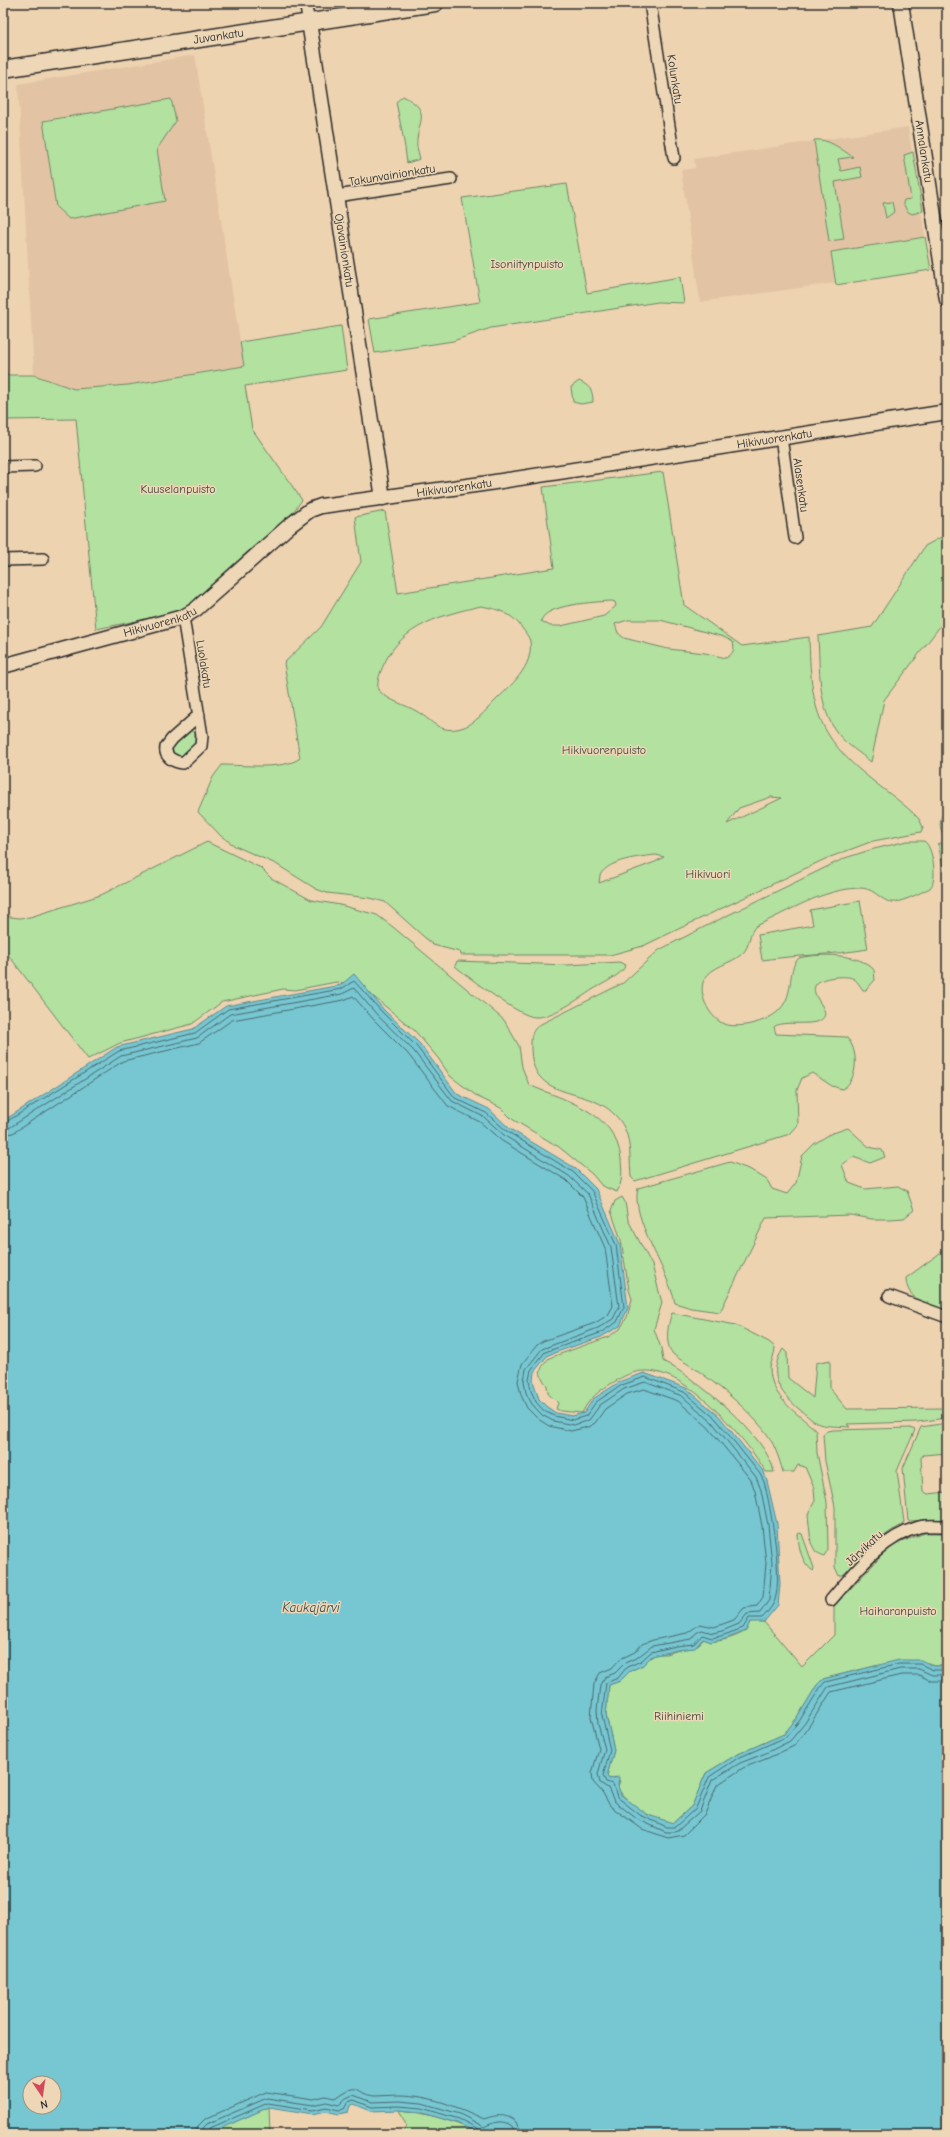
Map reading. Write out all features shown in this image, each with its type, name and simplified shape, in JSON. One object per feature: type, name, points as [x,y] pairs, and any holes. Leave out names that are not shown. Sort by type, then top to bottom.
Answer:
[{"type":"main road","name":"Juvankatu","points":[[3,69],[435,3]]},
{"type":"street","name":"Ojavainionkatu","points":[[306,3],[383,498]]},
{"type":"street","name":"Kolunkatu","points":[[650,3],[674,158]]},
{"type":"street","name":"Annalankatu","points":[[901,3],[947,300]]},
{"type":"street","name":"Takunvainionkatu","points":[[336,196],[451,179]]},
{"type":"street","name":"Hikivuorenkatu","points":[[3,666],[183,617],[194,610],[289,526],[310,510],[326,505],[383,498],[947,412]]},
{"type":"street","name":"Alasenkatu","points":[[781,437],[795,538]]},
{"type":"street","points":[[3,468],[35,466]]},
{"type":"street","points":[[3,560],[43,559]]},
{"type":"street","name":"Luolakatu","points":[[183,617],[199,715]]},
{"type":"street","points":[[889,1296],[947,1317]]},
{"type":"street","name":"Järvikatu","points":[[831,1600],[883,1545],[902,1533],[921,1527],[947,1526]]},
{"type":"shaded area","points":[[195,55],[244,366],[128,385],[74,389],[34,375],[18,84]]},
{"type":"shaded area","points":[[908,127],[925,237],[831,252],[835,283],[700,302],[681,170],[695,168],[694,159]]},
{"type":"green space","points":[[403,96],[413,102],[421,113],[417,139],[420,159],[407,163],[396,102]]},
{"type":"green space","points":[[171,99],[176,121],[157,149],[165,201],[69,219],[56,207],[43,121]]},
{"type":"green space","points":[[814,140],[829,142],[853,157],[838,159],[841,171],[860,167],[862,177],[835,182],[844,239],[829,241]]},
{"type":"green space","points":[[913,152],[923,211],[912,214],[907,211],[903,203],[904,200],[911,199],[904,155]]},
{"type":"green space","name":"Isoniitynpuisto","points":[[567,184],[587,293],[680,277],[684,303],[658,302],[491,328],[453,341],[375,353],[369,319],[480,302],[462,198]]},
{"type":"green space","points":[[892,202],[894,212],[886,218],[883,203]]},
{"type":"green space","points":[[925,237],[931,270],[836,285],[831,252]]},
{"type":"green space","name":"Kuuselanpuisto","points":[[341,326],[347,370],[245,386],[252,429],[302,500],[290,516],[189,607],[177,613],[96,629],[76,419],[3,420],[3,375],[34,375],[74,389],[128,385],[244,366],[240,342]]},
{"type":"green space","points":[[579,381],[590,389],[593,402],[581,404],[573,402],[571,387]]},
{"type":"green space","name":"Hikivuorenpuisto","points":[[663,472],[684,605],[742,646],[809,637],[810,661],[815,701],[820,718],[828,733],[838,748],[853,764],[902,803],[919,819],[923,827],[921,832],[873,841],[825,859],[643,946],[610,955],[461,955],[460,952],[433,945],[385,902],[370,898],[327,893],[316,889],[276,864],[235,846],[221,836],[198,812],[213,777],[222,765],[274,765],[293,762],[300,758],[284,663],[321,627],[361,562],[355,517],[385,511],[398,593],[554,568],[543,487]],"holes":[[[612,601],[615,602],[616,606],[604,616],[561,626],[550,626],[541,621],[545,615],[561,607],[584,603]],[[481,606],[504,612],[514,619],[528,636],[530,641],[530,650],[525,668],[520,675],[479,717],[470,724],[461,728],[447,729],[437,726],[418,712],[383,694],[378,690],[378,680],[384,664],[401,640],[412,631],[425,624],[452,613]],[[628,620],[660,620],[724,637],[733,642],[734,650],[726,658],[705,653],[668,649],[624,638],[618,633],[615,624]],[[771,797],[782,798],[727,824],[739,808]],[[656,855],[664,857],[655,862],[599,883],[600,875],[611,865],[625,860]]]},
{"type":"green space","points":[[947,534],[947,617],[884,700],[871,762],[838,734],[826,712],[821,686],[818,636],[872,627],[925,546]]},
{"type":"green space","points":[[190,730],[195,733],[195,745],[182,756],[177,756],[173,753],[172,746]]},
{"type":"green space","points":[[947,807],[947,835],[942,833],[940,823],[943,812]]},
{"type":"green space","points":[[907,841],[924,841],[930,849],[934,878],[930,888],[896,902],[887,901],[871,891],[860,888],[832,892],[806,902],[756,926],[753,929],[745,951],[711,971],[704,980],[702,993],[711,1013],[721,1023],[739,1026],[760,1022],[776,1013],[782,1006],[789,992],[792,970],[799,958],[817,955],[850,957],[868,964],[874,970],[875,980],[866,990],[863,990],[855,980],[849,977],[826,979],[817,983],[814,991],[825,1014],[824,1018],[819,1021],[782,1024],[774,1027],[776,1034],[846,1037],[850,1042],[855,1056],[852,1079],[848,1085],[842,1089],[832,1086],[812,1073],[802,1078],[797,1090],[798,1125],[790,1134],[635,1181],[631,1177],[630,1152],[627,1136],[620,1121],[614,1114],[602,1105],[589,1099],[562,1091],[550,1085],[540,1077],[533,1065],[531,1043],[533,1031],[541,1024],[623,983],[659,950],[714,922],[845,858]]},
{"type":"green space","points":[[207,842],[261,868],[271,878],[311,900],[340,905],[377,915],[504,1020],[519,1046],[522,1067],[529,1085],[587,1110],[610,1130],[617,1143],[621,1159],[622,1172],[617,1192],[602,1186],[592,1174],[559,1147],[512,1119],[501,1108],[478,1097],[450,1076],[438,1058],[414,1030],[369,993],[347,983],[336,982],[295,990],[283,989],[222,1002],[192,1024],[120,1043],[88,1059],[3,948],[3,916],[19,918],[30,917],[101,895]]},
{"type":"green space","points":[[940,843],[947,845],[947,910],[943,867],[938,844]]},
{"type":"green space","points":[[860,901],[868,949],[842,953],[762,960],[758,935],[813,925],[810,910]]},
{"type":"green space","points":[[457,961],[568,965],[619,962],[626,965],[624,969],[616,976],[565,1007],[549,1014],[535,1017],[518,1011],[482,987],[455,966]]},
{"type":"green space","points":[[848,1128],[869,1147],[882,1150],[885,1157],[870,1163],[853,1157],[842,1165],[849,1183],[865,1189],[898,1186],[907,1191],[914,1210],[904,1218],[890,1219],[872,1219],[851,1215],[766,1218],[720,1312],[691,1308],[675,1303],[665,1275],[644,1229],[639,1214],[637,1200],[638,1188],[730,1162],[751,1170],[767,1180],[772,1189],[787,1194],[796,1183],[802,1156],[814,1144],[830,1134]]},
{"type":"green space","points":[[622,1197],[625,1202],[628,1220],[652,1265],[662,1303],[654,1329],[661,1348],[663,1361],[693,1380],[711,1394],[745,1426],[759,1442],[769,1458],[774,1472],[766,1472],[744,1441],[729,1424],[696,1393],[678,1381],[660,1373],[639,1371],[624,1376],[595,1395],[582,1413],[561,1411],[556,1409],[558,1403],[548,1393],[547,1386],[541,1376],[542,1368],[549,1358],[608,1337],[620,1329],[627,1317],[632,1299],[629,1290],[621,1240],[611,1211],[615,1201]]},
{"type":"green space","points":[[947,1248],[947,1311],[926,1304],[914,1297],[907,1286],[906,1278]]},
{"type":"green space","points":[[672,1313],[736,1325],[769,1342],[775,1347],[770,1368],[771,1378],[775,1388],[786,1404],[816,1430],[817,1453],[827,1502],[828,1549],[824,1556],[816,1552],[811,1543],[808,1515],[815,1500],[814,1488],[805,1467],[798,1465],[794,1472],[783,1472],[778,1456],[768,1435],[757,1422],[718,1386],[673,1354],[668,1345],[668,1328]]},
{"type":"green space","points":[[783,1349],[787,1353],[788,1378],[813,1398],[816,1363],[830,1360],[830,1389],[847,1409],[946,1408],[947,1392],[947,1418],[917,1422],[847,1424],[850,1427],[819,1424],[792,1403],[781,1389],[776,1374],[776,1367],[778,1358]]},
{"type":"green space","points":[[947,1423],[947,1453],[923,1455],[921,1458],[923,1491],[928,1494],[947,1492],[947,1519],[908,1521],[903,1468],[921,1427]]},
{"type":"green space","points":[[910,1428],[915,1430],[897,1471],[904,1522],[872,1546],[845,1574],[839,1576],[835,1567],[835,1507],[825,1461],[823,1434],[827,1431],[833,1430]]},
{"type":"green space","name":"Riihiniemi","points":[[925,1533],[947,1533],[947,1666],[933,1666],[929,1663],[875,1666],[823,1679],[817,1685],[797,1718],[784,1734],[736,1755],[706,1773],[692,1806],[673,1823],[659,1820],[632,1804],[620,1792],[618,1786],[620,1781],[616,1777],[609,1779],[607,1776],[614,1750],[606,1715],[609,1685],[620,1681],[630,1671],[643,1665],[656,1654],[666,1654],[699,1644],[704,1639],[709,1641],[720,1641],[731,1638],[746,1631],[752,1621],[764,1622],[802,1667],[834,1635],[834,1606],[888,1549],[901,1542]]},
{"type":"green space","points":[[798,1534],[802,1534],[814,1568],[813,1571],[803,1559],[801,1554]]},
{"type":"green space","points":[[269,2107],[270,2134],[208,2134],[216,2130]]},
{"type":"green space","points":[[399,2110],[441,2118],[480,2134],[403,2134],[406,2125]]},
{"type":"water","name":"Kaukajärvi","points":[[354,974],[384,1010],[420,1044],[457,1094],[489,1109],[510,1129],[575,1168],[596,1189],[620,1244],[628,1308],[620,1326],[601,1337],[548,1355],[534,1372],[533,1381],[539,1399],[556,1413],[572,1416],[584,1413],[593,1399],[621,1381],[644,1373],[686,1388],[719,1416],[764,1472],[777,1524],[780,1585],[778,1605],[764,1622],[750,1622],[746,1631],[725,1639],[711,1642],[703,1639],[695,1648],[677,1650],[652,1656],[643,1665],[630,1671],[620,1681],[609,1685],[606,1715],[614,1750],[607,1776],[609,1779],[619,1777],[618,1786],[621,1795],[648,1815],[673,1823],[692,1806],[706,1773],[736,1755],[784,1734],[797,1718],[817,1685],[823,1679],[899,1660],[921,1660],[933,1666],[947,1666],[947,2134],[510,2134],[499,2130],[489,2134],[480,2134],[457,2123],[420,2112],[399,2110],[371,2111],[354,2104],[350,2106],[348,2112],[339,2114],[326,2111],[313,2114],[269,2107],[208,2134],[3,2134],[3,1121],[117,1047],[193,1029],[226,1006],[341,985]]},
{"type":"park label","name":"Hikivuori","points":[[708,874]]},
{"type":"park label","name":"Haiharanpuisto","points":[[898,1611]]}]
